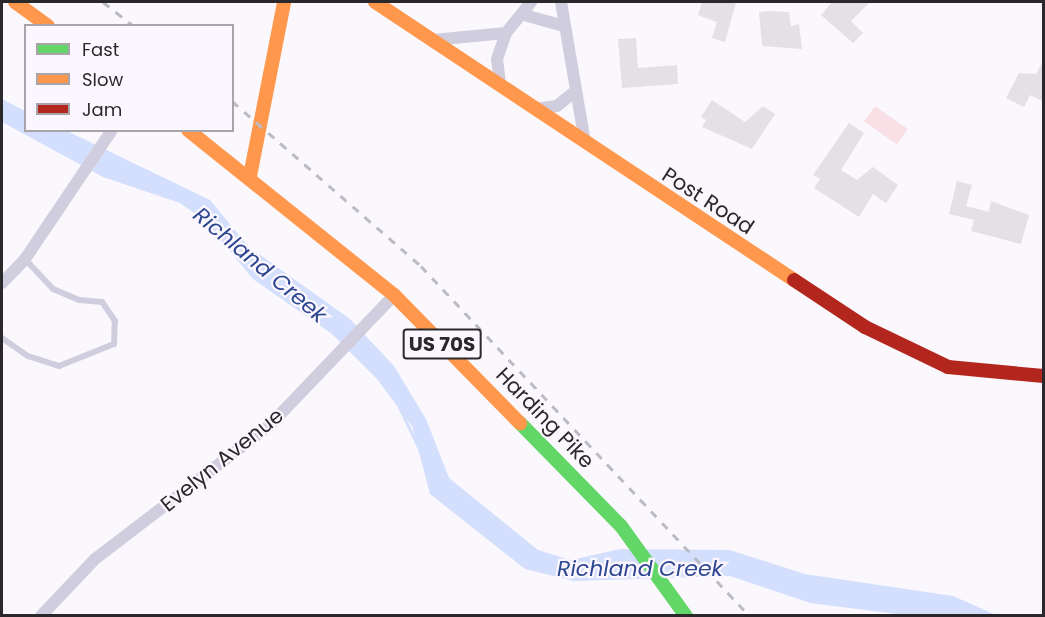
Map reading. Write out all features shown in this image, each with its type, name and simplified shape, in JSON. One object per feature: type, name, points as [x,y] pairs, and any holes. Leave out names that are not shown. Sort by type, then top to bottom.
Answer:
[{"type":"street","points":[[15,2],[45,24]]},
{"type":"street","points":[[250,176],[284,2]]},
{"type":"street","name":"Post Road","points":[[375,2],[500,83],[586,146],[865,327],[948,366],[1044,376]]},
{"type":"street","points":[[500,83],[497,59],[506,33],[524,15],[531,2]]},
{"type":"street","points":[[561,2],[573,93],[586,146]]},
{"type":"street","points":[[524,15],[564,26]]},
{"type":"street","points":[[433,40],[506,33]]},
{"type":"street","points":[[535,109],[557,106],[573,93]]},
{"type":"street","points":[[2,283],[25,259],[111,132]]},
{"type":"street","name":"Harding Pike","points":[[191,132],[250,176],[394,295],[621,526],[682,611]]},
{"type":"street","name":"Evelyn Avenue","points":[[41,615],[95,559],[269,426],[394,295]]},
{"type":"lane","points":[[2,338],[28,356],[58,366],[114,344],[115,321],[102,302],[53,289],[25,259]]},
{"type":"shaded area","points":[[875,106],[908,129],[897,145],[864,122]]},
{"type":"water","points":[[2,99],[24,110],[24,132],[69,132],[210,200],[249,247],[350,319],[394,366],[426,419],[449,478],[538,550],[571,560],[620,549],[730,550],[805,574],[953,596],[996,615],[904,615],[810,603],[730,576],[574,581],[525,569],[430,494],[412,426],[377,379],[332,334],[253,279],[205,221],[180,203],[103,177],[2,122]]},
{"type":"building","points":[[702,2],[736,3],[725,42],[712,38],[717,22],[698,15]]},
{"type":"building","points":[[832,2],[870,2],[851,21],[863,33],[853,43],[821,15]]},
{"type":"building","points":[[759,12],[789,12],[791,26],[799,24],[802,49],[762,46]]},
{"type":"building","points":[[636,38],[638,68],[677,65],[678,84],[622,88],[618,39]]},
{"type":"building","points":[[1044,59],[1044,102],[1030,95],[1024,107],[1006,98],[1019,73],[1036,74]]},
{"type":"building","points":[[712,100],[745,122],[763,106],[775,114],[752,149],[702,127],[706,120],[701,117]]},
{"type":"building","points":[[849,123],[864,133],[841,170],[857,180],[873,167],[898,185],[886,203],[873,194],[859,217],[814,188],[820,179],[813,175]]},
{"type":"building","points":[[957,181],[972,185],[966,206],[989,212],[991,201],[1029,215],[1021,244],[971,231],[974,220],[949,214]]},
{"type":"waterway","name":"Richland Creek","points":[[399,407],[422,455]]},
{"type":"railway","points":[[103,2],[131,24]]},
{"type":"railway","points":[[234,103],[421,266],[750,616]]},
{"type":"traffic: fast","points":[[520,423],[621,526],[686,616]]},
{"type":"traffic: slow","points":[[15,2],[45,24]]},
{"type":"traffic: slow","points":[[250,176],[284,2]]},
{"type":"traffic: slow","points":[[375,2],[794,280]]},
{"type":"traffic: slow","points":[[190,132],[394,295],[520,423]]},
{"type":"traffic: jam","points":[[794,280],[865,327],[948,367],[1044,376]]}]
